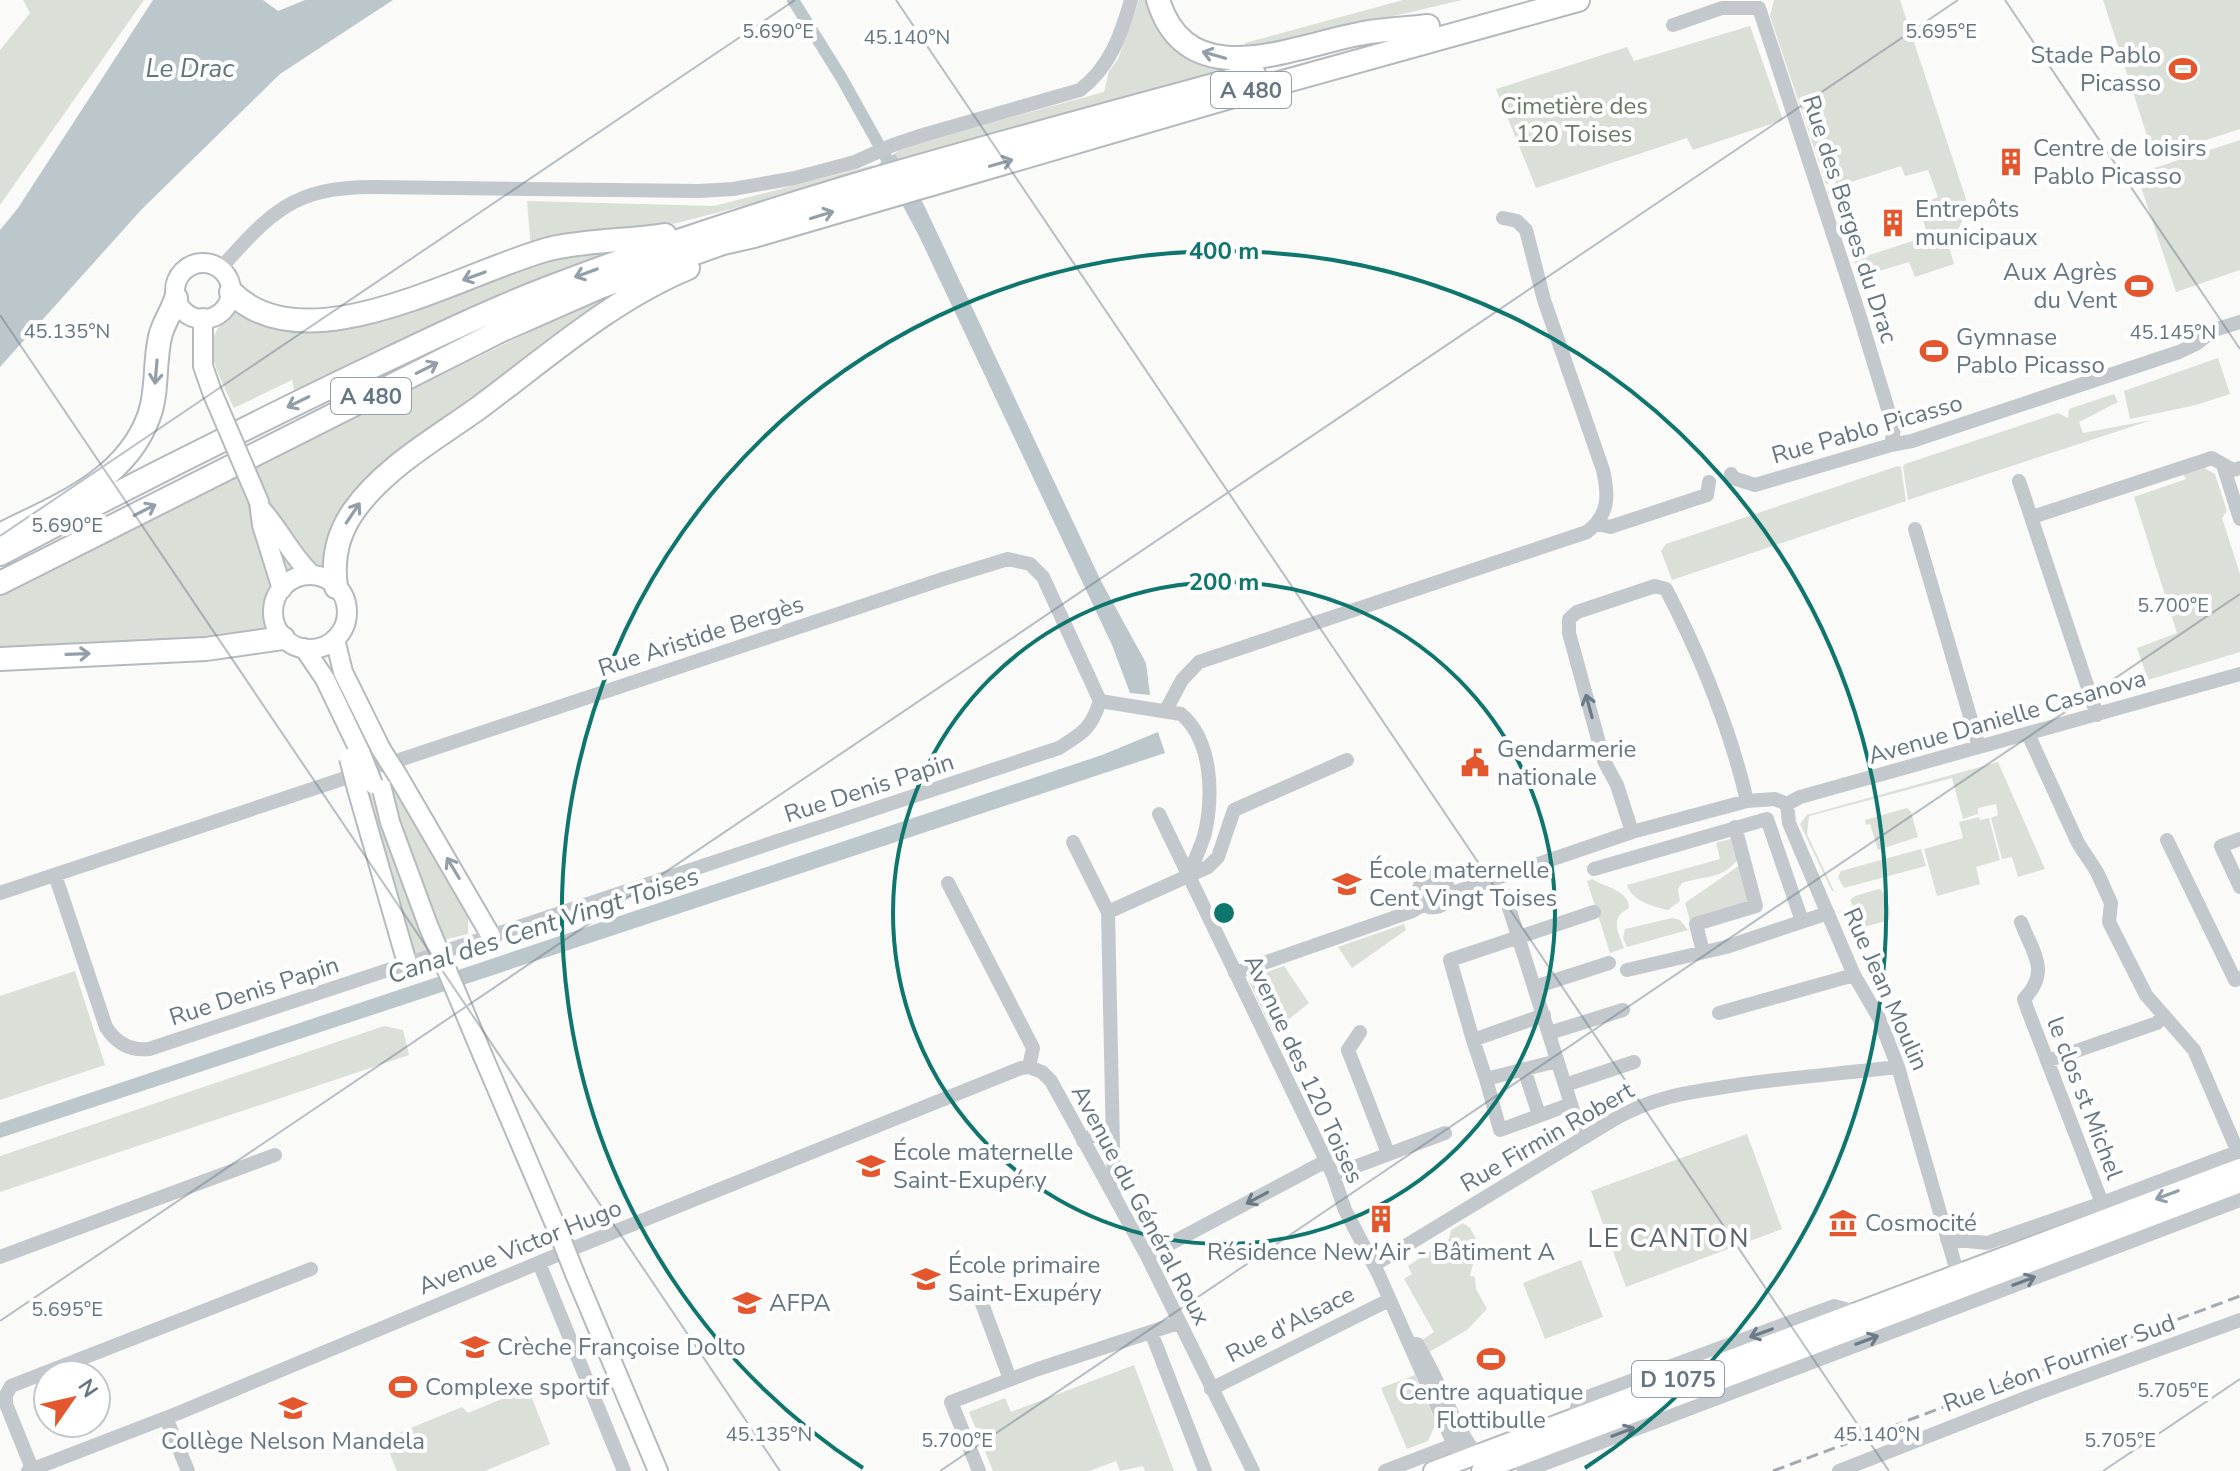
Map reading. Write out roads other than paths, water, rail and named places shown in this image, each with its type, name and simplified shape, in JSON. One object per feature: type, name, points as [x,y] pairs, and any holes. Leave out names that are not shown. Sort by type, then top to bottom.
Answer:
[{"type":"highway","points":[[1158,0],[1164,15],[1188,43],[1207,54],[1234,60],[1262,57],[1360,33],[1428,26]]},
{"type":"highway","name":"A 480","points":[[0,554],[280,411],[502,307],[603,267],[713,230],[885,187],[1523,0]]},
{"type":"highway","name":"A 480","points":[[922,176],[1578,0]]},
{"type":"highway","name":"A 480","points":[[0,583],[502,330],[572,298],[885,187]]},
{"type":"highway","points":[[231,292],[247,308],[263,313],[304,320],[340,319],[375,311],[550,249],[637,239],[694,227],[713,230]]},
{"type":"highway","points":[[336,587],[334,556],[340,536],[353,512],[388,475],[631,297],[674,274],[728,253],[754,236]]},
{"type":"highway","points":[[0,535],[91,487],[116,468],[129,453],[150,413],[160,336],[176,298]]},
{"type":"highway","points":[[0,659],[206,649],[283,638]]},
{"type":"main road","points":[[204,263],[220,269],[228,279],[231,292],[222,311],[203,318],[186,313],[176,298],[177,281],[187,268],[204,263]]},
{"type":"main road","points":[[203,318],[203,366],[212,392],[260,505],[292,554],[312,575]]},
{"type":"main road","points":[[260,505],[262,525],[282,589]]},
{"type":"main road","points":[[312,575],[336,587],[344,597],[347,610],[343,629],[335,639],[321,647],[304,648],[283,638],[273,614],[275,600],[282,589],[295,578],[312,575]]},
{"type":"main road","points":[[335,639],[339,659],[353,694],[365,753],[377,782],[407,963]]},
{"type":"main road","points":[[304,648],[325,679],[365,753],[428,925],[658,1471]]},
{"type":"main road","points":[[377,782],[491,936]]},
{"type":"main road","name":"D 1075","points":[[1961,1289],[2040,1243],[2239,1157]]},
{"type":"main road","name":"D 1075","points":[[1475,1460],[1518,1457],[1591,1437],[1769,1362],[2240,1183]]},
{"type":"main road","name":"D 1075","points":[[1433,1471],[1475,1460],[1574,1418],[1857,1312],[1893,1315]]},
{"type":"street","points":[[220,269],[274,212],[300,198],[332,189],[710,191],[784,180],[869,158],[893,145],[1080,90],[1097,76],[1110,57],[1131,0]]},
{"type":"street","points":[[1673,25],[1722,8],[1760,4]]},
{"type":"street","name":"Rue des Berges du Drac","points":[[1760,4],[1894,429],[1891,445]]},
{"type":"street","points":[[1166,710],[1182,680],[1199,662],[1587,532],[1598,524],[1606,509],[1608,490],[1603,470],[1544,300],[1526,230],[1517,221],[1503,218]]},
{"type":"street","name":"Rue Pablo Picasso","points":[[1731,474],[1733,478],[1755,485],[1912,441],[2179,352],[2214,330],[2240,322]]},
{"type":"street","points":[[2032,517],[2212,458],[2233,470],[2240,468]]},
{"type":"street","points":[[2223,465],[2240,519]]},
{"type":"street","points":[[2019,481],[2097,715]]},
{"type":"street","points":[[1598,524],[1610,527],[1707,495],[1709,482]]},
{"type":"street","points":[[1915,529],[1979,747]]},
{"type":"street","name":"Rue Aristide Bergès","points":[[0,893],[1008,559],[1030,564],[1043,577],[1100,701]]},
{"type":"street","points":[[1632,832],[1617,785],[1604,761],[1569,633],[1569,619],[1577,612],[1655,586],[1666,589],[1703,673],[1737,759],[1747,801]]},
{"type":"street","name":"Avenue Danielle Casanova","points":[[1787,804],[1800,797],[2240,674]]},
{"type":"street","points":[[1100,701],[1181,714],[1189,721],[1199,739],[1209,772],[1210,799],[1204,835],[1189,874]]},
{"type":"street","name":"Rue Denis Papin","points":[[55,875],[103,1020],[112,1036],[129,1047],[141,1050],[1059,748],[1084,733],[1093,722],[1100,701]]},
{"type":"street","points":[[1947,1239],[1987,1243],[2239,1157],[2194,1050],[2146,995],[2109,922],[2111,903],[2097,872],[2078,843],[2028,734]]},
{"type":"street","points":[[1108,912],[1208,867],[1218,857],[1234,810],[1347,760]]},
{"type":"street","points":[[1450,894],[1632,832],[1747,801],[1775,799],[1787,804]]},
{"type":"street","name":"Rue Jean Moulin","points":[[1787,804],[1789,823],[1828,904],[1854,975],[1879,1018],[1898,1067],[1961,1289]]},
{"type":"street","name":"Avenue des 120 Toises","points":[[1159,814],[1330,1168],[1345,1210],[1389,1300],[1475,1460]]},
{"type":"street","name":"Rue Jean Moulin","points":[[1735,827],[1767,819],[1802,921]]},
{"type":"street","points":[[1594,869],[1735,827],[1756,906],[1696,924],[1703,952]]},
{"type":"street","points":[[2240,839],[2221,846],[2240,887]]},
{"type":"street","points":[[2167,840],[2235,980],[2240,979]]},
{"type":"street","points":[[1073,842],[1108,912],[1114,1198]]},
{"type":"street","points":[[1429,877],[1443,879],[1450,894],[1447,902],[1440,908],[1431,909],[1423,905],[1417,889],[1421,881],[1429,877]]},
{"type":"street","points":[[948,883],[1033,1048],[1029,1067]]},
{"type":"street","points":[[1505,895],[1582,1139]]},
{"type":"street","points":[[1627,970],[1703,952],[1802,921],[1828,904]]},
{"type":"street","points":[[1235,973],[1423,905]]},
{"type":"street","points":[[1571,1104],[1500,1130],[1450,960],[1594,912]]},
{"type":"street","name":"le clos st Michel","points":[[2021,922],[2040,972],[2039,983],[2024,999],[2102,1203]]},
{"type":"street","points":[[1535,987],[1609,963]]},
{"type":"street","points":[[1719,1013],[1854,975]]},
{"type":"street","points":[[1549,1033],[1623,1010]]},
{"type":"street","points":[[1473,1040],[1544,1015]]},
{"type":"street","points":[[2047,1061],[2157,1023],[2163,1015]]},
{"type":"street","points":[[1360,1032],[1345,1043],[1388,1153]]},
{"type":"street","points":[[1486,1079],[1557,1061]]},
{"type":"street","points":[[1565,1085],[1634,1062]]},
{"type":"street","name":"Avenue du Général Roux","points":[[1029,1067],[1042,1072],[1051,1081],[1147,1256],[1253,1471]]},
{"type":"street","name":"Avenue Victor Hugo","points":[[31,1470],[1029,1067]]},
{"type":"street","name":"Rue Firmin Robert","points":[[1374,1265],[1639,1105],[1677,1093],[1898,1067]]},
{"type":"street","points":[[1524,1069],[1539,1115]]},
{"type":"street","points":[[1083,1141],[1112,1125]]},
{"type":"street","points":[[1147,1256],[1330,1168],[1388,1153],[1445,1133]]},
{"type":"street","points":[[0,1257],[275,1155]]},
{"type":"street","points":[[1591,1437],[1805,1364],[1893,1315],[1961,1289],[2083,1259],[2240,1200]]},
{"type":"street","points":[[2040,1243],[2045,1223]]},
{"type":"street","points":[[2064,1251],[2083,1259]]},
{"type":"street","points":[[539,1263],[624,1471]]},
{"type":"street","points":[[31,1470],[6,1404],[6,1395],[11,1386],[311,1269]]},
{"type":"street","points":[[977,1290],[1010,1379]]},
{"type":"street","name":"Rue d'Alsace","points":[[1211,1389],[1389,1300]]},
{"type":"street","name":"Rue Léon Fournier Sud","points":[[1839,1471],[2240,1320]]},
{"type":"street","points":[[979,1471],[951,1402],[1178,1323]]},
{"type":"street","points":[[1151,1332],[1205,1471]]},
{"type":"street","points":[[1769,1362],[1783,1366],[1793,1362],[1805,1364]]},
{"type":"street","points":[[166,1418],[188,1471]]},
{"type":"street","points":[[1385,1471],[1475,1460]]},
{"type":"water","name":"Le Drac","points":[[153,0],[263,0],[278,11],[305,0],[393,0],[280,74],[142,209],[0,367],[0,230],[18,208]]},
{"type":"water","points":[[895,154],[924,205],[1101,581],[1146,663],[1150,695],[1130,693],[1112,645],[919,236],[880,163]]},
{"type":"water","points":[[1158,732],[1165,753],[0,1138],[0,1123],[1102,755]]},
{"type":"waterway","points":[[793,0],[841,77],[894,172]]},
{"type":"railway","points":[[1773,1471],[2240,1296]]},
{"type":"place","name":"Stade Pablo Picasso","points":[[2183,69]]},
{"type":"place","name":"Centre de loisirs Pablo Picasso","points":[[2011,162]]},
{"type":"place","name":"Entrepôts municipaux","points":[[1893,223]]},
{"type":"place","name":"Aux Agrès du Vent","points":[[2139,286]]},
{"type":"place","name":"Gymnase Pablo Picasso","points":[[1934,351]]},
{"type":"place","name":"Gendarmerie nationale","points":[[1475,763]]},
{"type":"place","name":"École maternelle Cent Vingt Toises","points":[[1347,884]]},
{"type":"place","name":"École maternelle Saint-Exupéry","points":[[871,1166]]},
{"type":"place","name":"Résidence New'Air - Bâtiment A","points":[[1381,1219]]},
{"type":"place","name":"Cosmocité","points":[[1843,1223]]},
{"type":"place","name":"École primaire Saint-Exupéry","points":[[926,1279]]},
{"type":"place","name":"AFPA","points":[[747,1303]]},
{"type":"place","name":"Crèche Françoise Dolto","points":[[475,1347]]},
{"type":"place","name":"Centre aquatique Flottibulle","points":[[1491,1359]]},
{"type":"place","name":"Complexe sportif","points":[[403,1387]]},
{"type":"place","name":"Collège Nelson Mandela","points":[[293,1408]]},
{"type":"district","name":"LE CANTON","points":[[1669,1238]]},
{"type":"park label","name":"Cimetière des 120 Toises","points":[[1574,120]]},
{"type":"water label","name":"Canal des Cent Vingt Toises","points":[[543,925]]}]
